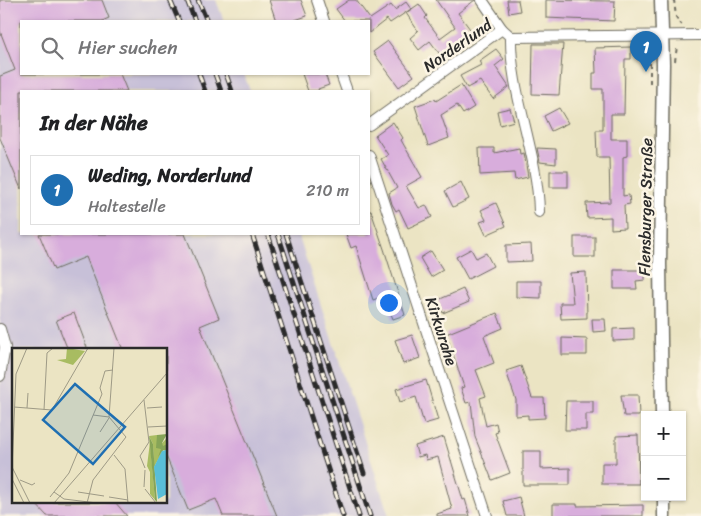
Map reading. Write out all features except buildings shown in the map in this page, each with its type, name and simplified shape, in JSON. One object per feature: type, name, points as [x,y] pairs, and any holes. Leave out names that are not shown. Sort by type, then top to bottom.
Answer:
[{"type":"street","points":[[317,0],[324,20]]},
{"type":"street","points":[[482,0],[502,29]]},
{"type":"street","name":"Flensburger Straße","points":[[661,0],[663,36],[660,264],[662,411]]},
{"type":"street","name":"Norderlund","points":[[370,124],[502,29],[511,37],[701,35]]},
{"type":"street","points":[[511,37],[513,62],[538,189],[539,212]]},
{"type":"street","points":[[342,75],[347,90]]},
{"type":"street","name":"Kirkwrahe","points":[[370,158],[487,516]]},
{"type":"street","points":[[0,330],[6,347],[0,376]]},
{"type":"street","points":[[664,501],[664,516]]},
{"type":"shaded area","points":[[0,0],[216,0],[224,20],[20,20],[20,75],[244,75],[250,90],[20,90],[20,235],[298,235],[389,516],[0,516]]},
{"type":"railway","points":[[170,0],[179,20]]},
{"type":"railway","points":[[187,0],[195,20]]},
{"type":"railway","points":[[198,0],[207,20]]},
{"type":"railway","points":[[199,75],[205,90]]},
{"type":"railway","points":[[215,75],[221,90]]},
{"type":"railway","points":[[226,75],[232,90]]},
{"type":"railway","points":[[252,235],[343,516]]},
{"type":"railway","points":[[268,235],[359,516]]},
{"type":"railway","points":[[278,235],[370,516]]},
{"type":"railway","points":[[286,235],[364,473]]},
{"type":"place","name":"Weding, Norderlund","points":[[646,72]]}]
